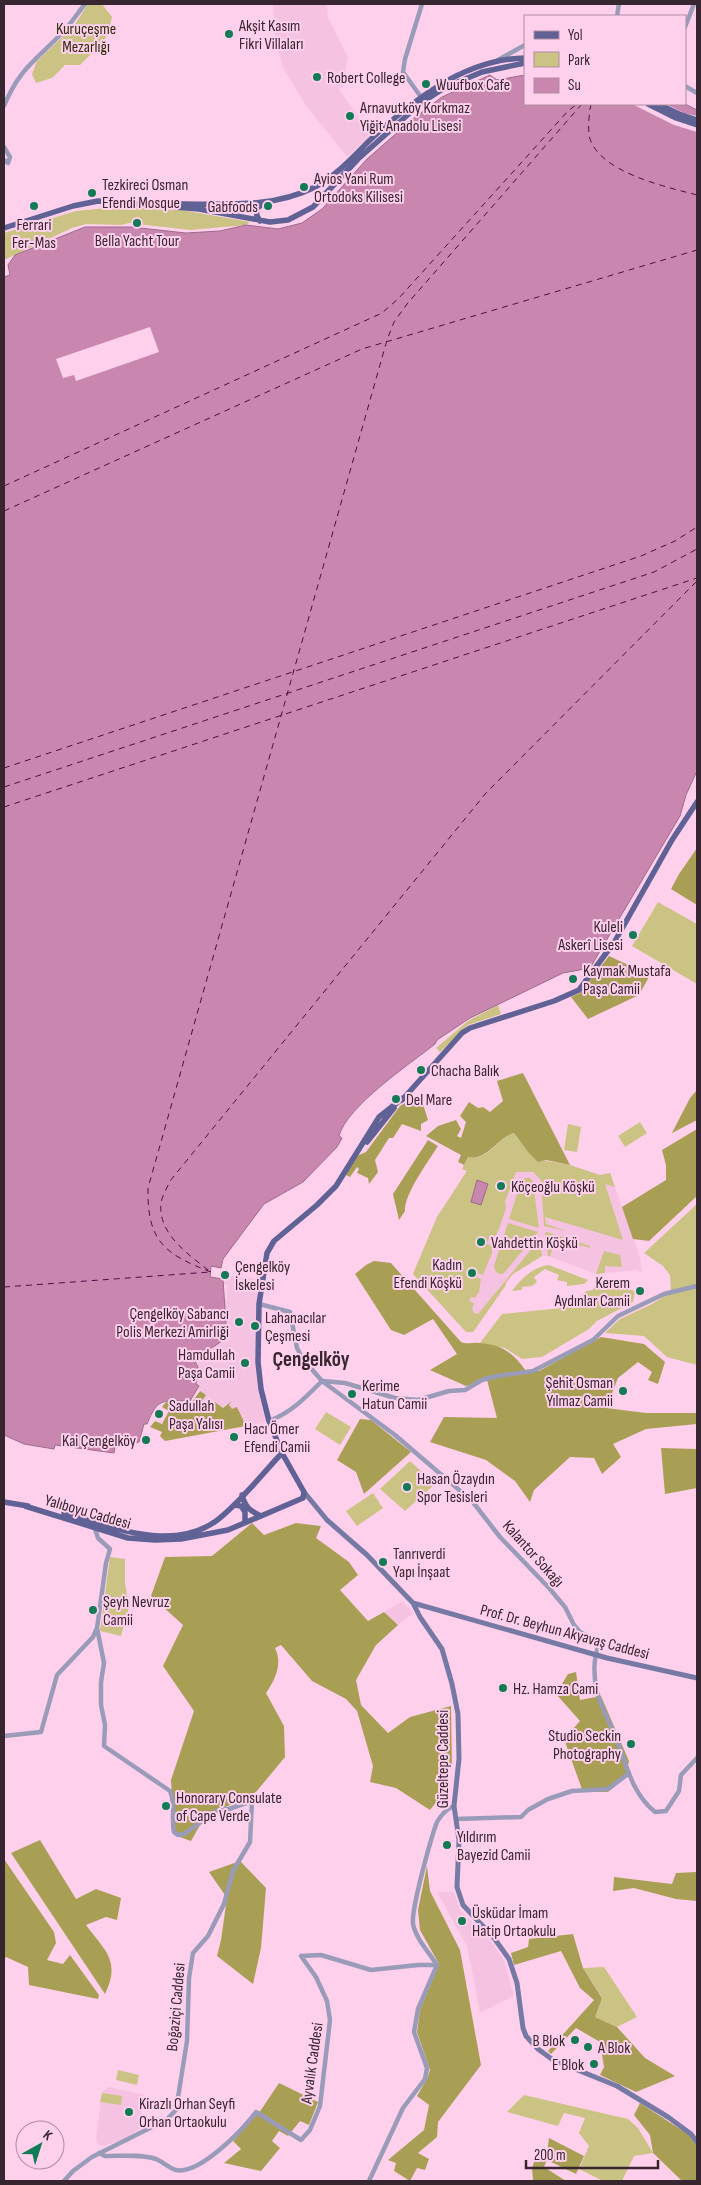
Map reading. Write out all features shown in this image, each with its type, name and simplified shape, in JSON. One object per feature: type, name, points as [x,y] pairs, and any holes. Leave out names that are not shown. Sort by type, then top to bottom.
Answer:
[{"type":"main road","points":[[4,228],[89,202],[242,204],[266,202],[292,196],[317,186],[421,97],[454,78],[494,63],[524,60]]},
{"type":"main road","points":[[131,203],[206,210],[261,221],[277,222],[297,217],[309,210],[349,168],[401,120],[435,94],[482,72],[524,60]]},
{"type":"main road","points":[[650,105],[676,118],[697,125]]},
{"type":"main road","points":[[660,105],[697,120]]},
{"type":"main road","points":[[261,221],[257,216],[256,209],[266,202]]},
{"type":"main road","points":[[238,216],[243,211],[242,204]]},
{"type":"main road","points":[[413,1603],[367,1555],[327,1520],[305,1497],[282,1452],[270,1421],[261,1389],[258,1362],[259,1304],[267,1253],[270,1245],[317,1205],[336,1186],[360,1149],[462,1033],[470,1028],[554,1002],[579,990],[615,941],[672,840],[697,802]]},
{"type":"main road","name":"Yalıboyu Caddesi","points":[[4,1502],[49,1510],[135,1533],[167,1536],[206,1527],[234,1505],[282,1452]]},
{"type":"main road","points":[[242,1495],[246,1507],[251,1512],[261,1516]]},
{"type":"main road","name":"Yalıboyu Caddesi","points":[[26,1506],[128,1538],[156,1540],[181,1539],[244,1524],[305,1497]]},
{"type":"main road","points":[[234,1505],[241,1506],[245,1512],[244,1524]]},
{"type":"main road","name":"Prof. Dr. Beyhun Akyavaş Caddesi","points":[[413,1603],[596,1654],[697,1678]]},
{"type":"main road","name":"Güzeltepe Caddesi","points":[[413,1603],[420,1617],[442,1649],[458,1714],[458,1758],[454,1806],[459,1840],[458,1887],[463,1905],[494,1938],[509,1959],[517,1983],[526,2036],[545,2056],[562,2065],[617,2086],[668,2116],[691,2134],[697,2142]]},
{"type":"street","points":[[4,106],[10,92],[26,67],[62,33],[85,4]]},
{"type":"street","points":[[421,97],[403,72],[405,59],[422,4]]},
{"type":"street","points":[[686,24],[694,4]]},
{"type":"street","points":[[523,46],[520,52],[524,60]]},
{"type":"street","points":[[494,63],[523,46]]},
{"type":"street","points":[[686,87],[697,94]]},
{"type":"street","points":[[4,147],[10,155],[6,162]]},
{"type":"street","points":[[259,1304],[290,1312],[297,1348],[303,1359],[322,1381],[353,1385],[395,1398],[418,1400],[449,1391],[465,1390],[482,1380],[497,1376],[533,1372],[593,1340],[618,1316],[664,1294],[697,1286]]},
{"type":"street","points":[[270,1421],[280,1417],[304,1400],[322,1381]]},
{"type":"street","name":"Kalantor Sokağı","points":[[322,1381],[407,1444],[472,1501],[500,1537],[565,1607],[574,1625],[580,1632],[594,1639],[598,1647],[596,1654]]},
{"type":"street","points":[[4,1736],[41,1732],[57,1676],[93,1637],[97,1628],[106,1563],[110,1550],[98,1538],[95,1529]]},
{"type":"street","name":"Boğaziçi Caddesi","points":[[64,2181],[81,2165],[99,2153],[166,2120],[173,2115],[179,2105],[181,2071],[187,2041],[190,1974],[193,1953],[208,1936],[224,1904],[233,1870],[250,1842],[252,1801],[229,1809],[218,1810],[184,1834],[178,1835],[174,1832],[170,1791],[104,1746],[105,1725],[101,1705],[101,1682],[104,1663],[97,1628]]},
{"type":"street","points":[[596,1654],[594,1674],[597,1693],[622,1754],[628,1774],[647,1805],[655,1812],[666,1810],[680,1791],[681,1775],[697,1758]]},
{"type":"street","points":[[456,1819],[521,1817],[528,1810],[548,1799],[572,1791],[608,1789],[628,1774]]},
{"type":"street","points":[[369,2181],[403,2108],[425,2079],[427,2068],[414,2032],[418,2009],[437,1965],[416,1933],[413,1922],[419,1887],[438,1821],[447,1810],[454,1806]]},
{"type":"street","name":"Ayvalık Caddesi","points":[[99,2153],[105,2156],[155,2159],[178,2170],[190,2168],[219,2152],[256,2112],[302,2140],[310,2130],[320,2106],[330,2020],[327,2001],[316,1977],[301,1956],[321,1955],[371,1970],[418,1964],[437,1965]]},
{"type":"shaded area","name":"Robert College","points":[[273,4],[327,4],[328,17],[348,57],[343,87],[339,89],[370,135],[347,157],[305,104],[283,68],[275,39]]},
{"type":"shaded area","points":[[697,848],[697,905],[671,889]]},
{"type":"shaded area","points":[[609,956],[650,975],[639,995],[588,1019],[571,997],[580,993]]},
{"type":"shaded area","points":[[523,1073],[570,1165],[546,1160],[538,1162],[514,1133],[508,1135],[481,1156],[468,1157],[464,1165],[458,1162],[461,1155],[426,1136],[438,1126],[456,1120],[461,1129],[457,1136],[461,1138],[466,1122],[460,1116],[469,1102],[478,1108],[483,1107],[490,1112],[503,1101],[497,1081]]},
{"type":"shaded area","points":[[697,1090],[697,1120],[672,1133],[690,1098]]},
{"type":"shaded area","points":[[412,1099],[422,1101],[428,1120],[421,1124],[421,1131],[402,1124],[393,1138],[389,1138],[375,1160],[378,1172],[369,1184],[368,1178],[357,1173],[359,1169],[357,1167],[350,1177],[346,1175],[357,1156],[366,1152],[400,1106]]},
{"type":"shaded area","points":[[697,1129],[697,1196],[649,1241],[633,1239],[622,1207],[666,1180],[666,1165],[662,1150]]},
{"type":"shaded area","points":[[428,1140],[438,1146],[412,1187],[405,1211],[399,1220],[393,1194]]},
{"type":"shaded area","points":[[556,1162],[600,1175],[610,1173],[640,1257],[642,1273],[637,1270],[596,1274],[548,1256],[542,1256],[513,1274],[470,1333],[466,1332],[413,1274],[437,1217],[467,1171],[462,1169]]},
{"type":"shaded area","points":[[374,1261],[391,1263],[461,1342],[488,1344],[501,1348],[517,1359],[526,1371],[539,1371],[601,1337],[644,1344],[665,1362],[658,1384],[648,1380],[652,1372],[638,1362],[618,1378],[606,1408],[646,1413],[696,1413],[697,1407],[697,1424],[646,1429],[613,1444],[621,1457],[602,1474],[594,1458],[570,1457],[534,1490],[530,1502],[515,1481],[486,1460],[430,1442],[444,1417],[497,1418],[487,1380],[466,1386],[430,1370],[457,1354],[433,1319],[404,1335],[391,1330],[355,1274]]},
{"type":"shaded area","points":[[231,1276],[254,1278],[257,1281],[257,1330],[267,1421],[250,1426],[246,1426],[242,1419],[231,1409],[229,1405],[232,1402],[223,1407],[215,1402],[209,1410],[200,1404],[206,1395],[198,1389],[199,1386],[196,1384],[198,1363],[216,1345],[227,1338],[225,1300],[227,1300],[227,1285],[224,1284],[224,1280],[230,1280]]},
{"type":"shaded area","points":[[200,1391],[206,1395],[200,1404],[209,1411],[215,1402],[223,1408],[232,1401],[229,1405],[232,1409],[237,1407],[246,1426],[165,1441],[160,1436],[162,1432],[150,1427],[155,1421],[162,1424],[169,1411],[162,1407],[166,1402],[192,1402]]},
{"type":"shaded area","points":[[360,1419],[371,1420],[411,1452],[364,1494],[356,1472],[337,1460]]},
{"type":"shaded area","points":[[661,1448],[697,1449],[697,1488],[665,1494]]},
{"type":"shaded area","points":[[252,1523],[264,1535],[296,1523],[321,1526],[316,1538],[349,1562],[358,1575],[340,1590],[368,1621],[384,1612],[398,1625],[376,1645],[356,1680],[361,1705],[388,1733],[410,1717],[451,1706],[452,1768],[445,1769],[441,1791],[430,1810],[396,1788],[370,1782],[373,1766],[357,1711],[346,1699],[312,1681],[281,1645],[275,1648],[278,1660],[277,1672],[266,1693],[284,1726],[285,1757],[256,1792],[204,1818],[191,1841],[174,1835],[171,1780],[194,1711],[163,1666],[183,1625],[151,1596],[165,1557],[212,1556]]},
{"type":"shaded area","points":[[402,1601],[413,1613],[398,1625],[384,1612]]},
{"type":"shaded area","points":[[576,1672],[580,1700],[601,1696],[629,1761],[625,1778],[608,1792],[583,1792],[564,1739],[580,1721],[556,1694],[568,1674]]},
{"type":"shaded area","points":[[40,1840],[76,1899],[96,1889],[121,1898],[117,1920],[106,1917],[86,1925],[109,1956],[111,1973],[110,1982],[105,1994],[11,1853]]},
{"type":"shaded area","points":[[4,1859],[54,1932],[56,1943],[47,1960],[63,1964],[70,1955],[99,1995],[98,1999],[29,1985],[28,1967],[6,1957],[4,1959]]},
{"type":"shaded area","points":[[240,1861],[266,1888],[261,1948],[253,1984],[217,1956],[227,1898],[209,1872]]},
{"type":"shaded area","points":[[427,1866],[430,1891],[460,1950],[481,2065],[438,2122],[437,2137],[418,2153],[429,2159],[425,2170],[417,2168],[410,2181],[394,2171],[396,2163],[388,2160],[424,2130],[429,2105],[417,2096],[430,2070],[417,2032],[420,2010],[439,1964],[420,1930],[418,1910]]},
{"type":"shaded area","points":[[696,1872],[697,1901],[676,1899],[634,1888],[613,1891],[614,1877],[672,1884],[676,1873]]},
{"type":"shaded area","points":[[437,1892],[454,1892],[460,1910],[489,1938],[504,1960],[514,1996],[480,2013],[467,1946]]},
{"type":"shaded area","points":[[573,1934],[583,1968],[602,1998],[595,2017],[617,2027],[645,2058],[675,2076],[636,2092],[600,2075],[604,2067],[600,2042],[576,2028],[551,2054],[548,2051],[594,2000],[580,1988],[561,1951],[514,1965],[511,1953],[528,1947],[529,1939]]},
{"type":"shaded area","points":[[279,2083],[318,2102],[309,2125],[300,2121],[288,2136],[279,2131],[272,2141],[280,2148],[261,2171],[224,2163],[241,2149],[233,2141],[261,2110]]},
{"type":"shaded area","points":[[109,2087],[144,2095],[140,2129],[124,2139],[103,2146],[97,2144],[96,2139],[102,2092]]},
{"type":"shaded area","points":[[640,2103],[689,2135],[697,2146],[697,2181],[682,2181],[653,2153],[650,2135],[634,2115]]},
{"type":"shaded area","points":[[549,2138],[584,2156],[576,2174],[547,2160],[544,2167],[566,2181],[533,2180],[532,2168],[536,2156],[547,2153]]},
{"type":"green space","name":"Kuruçeşme Mezarlığı","points":[[88,4],[102,4],[112,17],[109,30],[100,50],[90,55],[80,65],[65,65],[52,78],[36,83],[32,74],[37,61],[74,26]]},
{"type":"green space","points":[[127,206],[164,207],[250,222],[246,225],[190,230],[129,223],[121,225],[86,224],[72,228],[4,260],[4,233],[76,211]]},
{"type":"green space","points":[[658,902],[697,924],[697,984],[632,946]]},
{"type":"green space","points":[[498,1005],[501,1014],[468,1025],[440,1052],[436,1048],[468,1021]]},
{"type":"green space","points":[[640,1122],[647,1133],[625,1147],[618,1136]]},
{"type":"green space","points":[[568,1124],[581,1127],[577,1152],[564,1150]]},
{"type":"green space","points":[[514,1133],[528,1152],[541,1160],[570,1165],[600,1175],[610,1173],[615,1187],[605,1184],[623,1240],[545,1217],[546,1224],[566,1231],[544,1226],[541,1180],[533,1172],[516,1172],[505,1202],[506,1208],[499,1229],[495,1237],[490,1236],[487,1244],[492,1246],[492,1253],[483,1275],[478,1273],[477,1277],[481,1279],[479,1292],[475,1298],[471,1297],[469,1301],[474,1303],[472,1309],[474,1313],[478,1314],[539,1240],[542,1256],[513,1274],[473,1332],[466,1332],[413,1274],[437,1217],[467,1171],[462,1169],[468,1157],[475,1158],[487,1153],[508,1135]]},
{"type":"green space","points":[[525,1178],[530,1178],[533,1182],[539,1228],[509,1219],[521,1182]]},
{"type":"green space","points":[[697,1204],[697,1365],[667,1357],[644,1336],[605,1333],[620,1319],[652,1304],[671,1292],[670,1275],[663,1266],[644,1253]]},
{"type":"green space","points":[[508,1223],[538,1232],[504,1273],[499,1274],[494,1266]]},
{"type":"green space","points":[[547,1232],[590,1246],[590,1248],[580,1245],[578,1250],[574,1248],[575,1245],[566,1246],[567,1241],[556,1238],[550,1257],[548,1256],[545,1233]]},
{"type":"green space","points":[[604,1251],[620,1255],[622,1267],[605,1266],[605,1273],[596,1274]]},
{"type":"green space","points":[[549,1265],[588,1280],[584,1284],[567,1286],[567,1282],[557,1280],[559,1275],[545,1269],[534,1277],[537,1282],[532,1286],[512,1291],[523,1278],[538,1268]]},
{"type":"green space","points":[[594,1287],[624,1288],[635,1291],[633,1302],[597,1321],[589,1329],[542,1357],[522,1359],[505,1348],[480,1343],[502,1314],[581,1306],[581,1296],[587,1291],[593,1290]]},
{"type":"green space","points":[[326,1412],[351,1427],[340,1445],[315,1429]]},
{"type":"green space","name":"Hasan Özaydın Spor Tesisleri","points":[[410,1461],[435,1484],[405,1511],[380,1489]]},
{"type":"green space","points":[[373,1493],[383,1508],[357,1526],[346,1511]]},
{"type":"green space","points":[[110,1557],[125,1559],[125,1583],[129,1607],[121,1636],[100,1631]]},
{"type":"green space","points":[[604,1967],[637,2017],[617,2027],[595,2017],[602,1997],[583,1968]]},
{"type":"green space","points":[[118,2070],[139,2075],[137,2085],[116,2080]]},
{"type":"green space","points":[[102,2093],[122,2096],[121,2105],[100,2102]]},
{"type":"green space","points":[[524,2095],[628,2119],[638,2128],[653,2153],[634,2156],[622,2181],[603,2181],[579,2169],[589,2146],[579,2133],[585,2118],[564,2113],[558,2126],[507,2112]]},
{"type":"water","points":[[490,75],[497,80],[524,75],[524,105],[686,104],[697,110],[697,771],[686,795],[680,816],[590,968],[563,973],[470,1018],[437,1040],[435,1044],[366,1099],[344,1124],[339,1136],[342,1138],[337,1147],[303,1182],[264,1204],[223,1259],[221,1268],[211,1266],[210,1277],[223,1279],[227,1338],[194,1359],[198,1367],[196,1384],[199,1386],[190,1401],[162,1402],[154,1409],[147,1424],[144,1424],[139,1442],[115,1447],[114,1453],[55,1445],[54,1449],[24,1444],[4,1435],[4,277],[10,275],[8,265],[15,255],[85,227],[131,227],[186,233],[220,231],[246,225],[278,229],[302,223],[322,209],[367,159],[414,118],[442,97]]},
{"type":"water","points":[[477,1180],[488,1184],[481,1205],[471,1202]]},
{"type":"pier","points":[[634,105],[668,105],[684,113],[697,116],[697,132],[674,125]]},
{"type":"pier","points":[[150,327],[159,352],[76,381],[74,375],[63,378],[56,359]]},
{"type":"ferry route","points":[[4,486],[382,313],[399,298],[568,111],[576,105]]},
{"type":"ferry route","points":[[211,1272],[181,1259],[162,1243],[155,1233],[151,1221],[148,1206],[148,1188],[387,340],[394,322],[407,304],[581,105]]},
{"type":"ferry route","points":[[591,105],[589,135],[594,148],[605,159],[634,176],[697,195]]},
{"type":"ferry route","points":[[4,511],[362,349],[697,250]]},
{"type":"ferry route","points":[[4,768],[641,556],[675,541],[697,527]]},
{"type":"ferry route","points":[[4,787],[654,572],[697,549]]},
{"type":"ferry route","points":[[4,807],[697,578]]},
{"type":"ferry route","points":[[208,1270],[183,1250],[164,1224],[161,1214],[161,1203],[170,1181],[486,793],[697,581]]},
{"type":"ferry route","points":[[4,1287],[210,1272]]},
{"type":"place","name":"Akşit Kasım Fikri Villaları","points":[[229,34]]},
{"type":"place","name":"Robert College","points":[[317,77]]},
{"type":"place","name":"Wuufbox Cafe","points":[[426,84]]},
{"type":"place","name":"Arnavutköy Korkmaz Yiğit Anadolu Lisesi","points":[[350,116]]},
{"type":"place","name":"Ayios Yani Rum Ortodoks Kilisesi","points":[[304,187]]},
{"type":"place","name":"Tezkireci Osman Efendi Mosque","points":[[92,193]]},
{"type":"place","name":"Ferrari Fer-Mas","points":[[34,206]]},
{"type":"place","name":"Gabfoods","points":[[268,206]]},
{"type":"place","name":"Bella Yacht Tour","points":[[137,223]]},
{"type":"place","name":"Kuleli Askerî Lisesi","points":[[633,935]]},
{"type":"place","name":"Kaymak Mustafa Paşa Camii","points":[[573,979]]},
{"type":"place","name":"Chacha Balık","points":[[421,1070]]},
{"type":"place","name":"Del Mare","points":[[396,1099]]},
{"type":"place","name":"Köçeoğlu Köşkü","points":[[501,1186]]},
{"type":"place","name":"Vahdettin Köşkü","points":[[481,1242]]},
{"type":"place","name":"Kadın Efendi Köşkü","points":[[472,1273]]},
{"type":"place","name":"Çengelköy İskelesi","points":[[225,1275]]},
{"type":"place","name":"Kerem Aydınlar Camii","points":[[640,1291]]},
{"type":"place","name":"Çengelköy Sabancı Polis Merkezi Amirliği","points":[[239,1322]]},
{"type":"place","name":"Lahanacılar Çeşmesi","points":[[255,1326]]},
{"type":"place","name":"Hamdullah Paşa Camii","points":[[245,1363]]},
{"type":"place","name":"Şehit Osman Yılmaz Camii","points":[[623,1391]]},
{"type":"place","name":"Kerime Hatun Camii","points":[[352,1394]]},
{"type":"place","name":"Sadullah Paşa Yalısı","points":[[159,1414]]},
{"type":"place","name":"Hacı Ömer Efendi Camii","points":[[234,1437]]},
{"type":"place","name":"Kai Çengelköy","points":[[146,1440]]},
{"type":"place","name":"Hasan Özaydın Spor Tesisleri","points":[[407,1487]]},
{"type":"place","name":"Tanrıverdi Yapı İnşaat","points":[[383,1562]]},
{"type":"place","name":"Şeyh Nevruz Camii","points":[[93,1610]]},
{"type":"place","name":"Hz. Hamza Cami","points":[[503,1688]]},
{"type":"place","name":"Studio Seckin Photography","points":[[631,1744]]},
{"type":"place","name":"Honorary Consulate of Cape Verde","points":[[166,1806]]},
{"type":"place","name":"Yıldırım Bayezid Camii","points":[[447,1845]]},
{"type":"place","name":"Üsküdar İmam Hatip Ortaokulu","points":[[462,1921]]},
{"type":"place","name":"B Blok","points":[[575,2040]]},
{"type":"place","name":"A Blok","points":[[588,2047]]},
{"type":"place","name":"E Blok","points":[[594,2064]]},
{"type":"place","name":"Kirazlı Orhan Seyfi Orhan Ortaokulu","points":[[129,2112]]},
{"type":"district","name":"Çengelköy","points":[[311,1359]]}]
